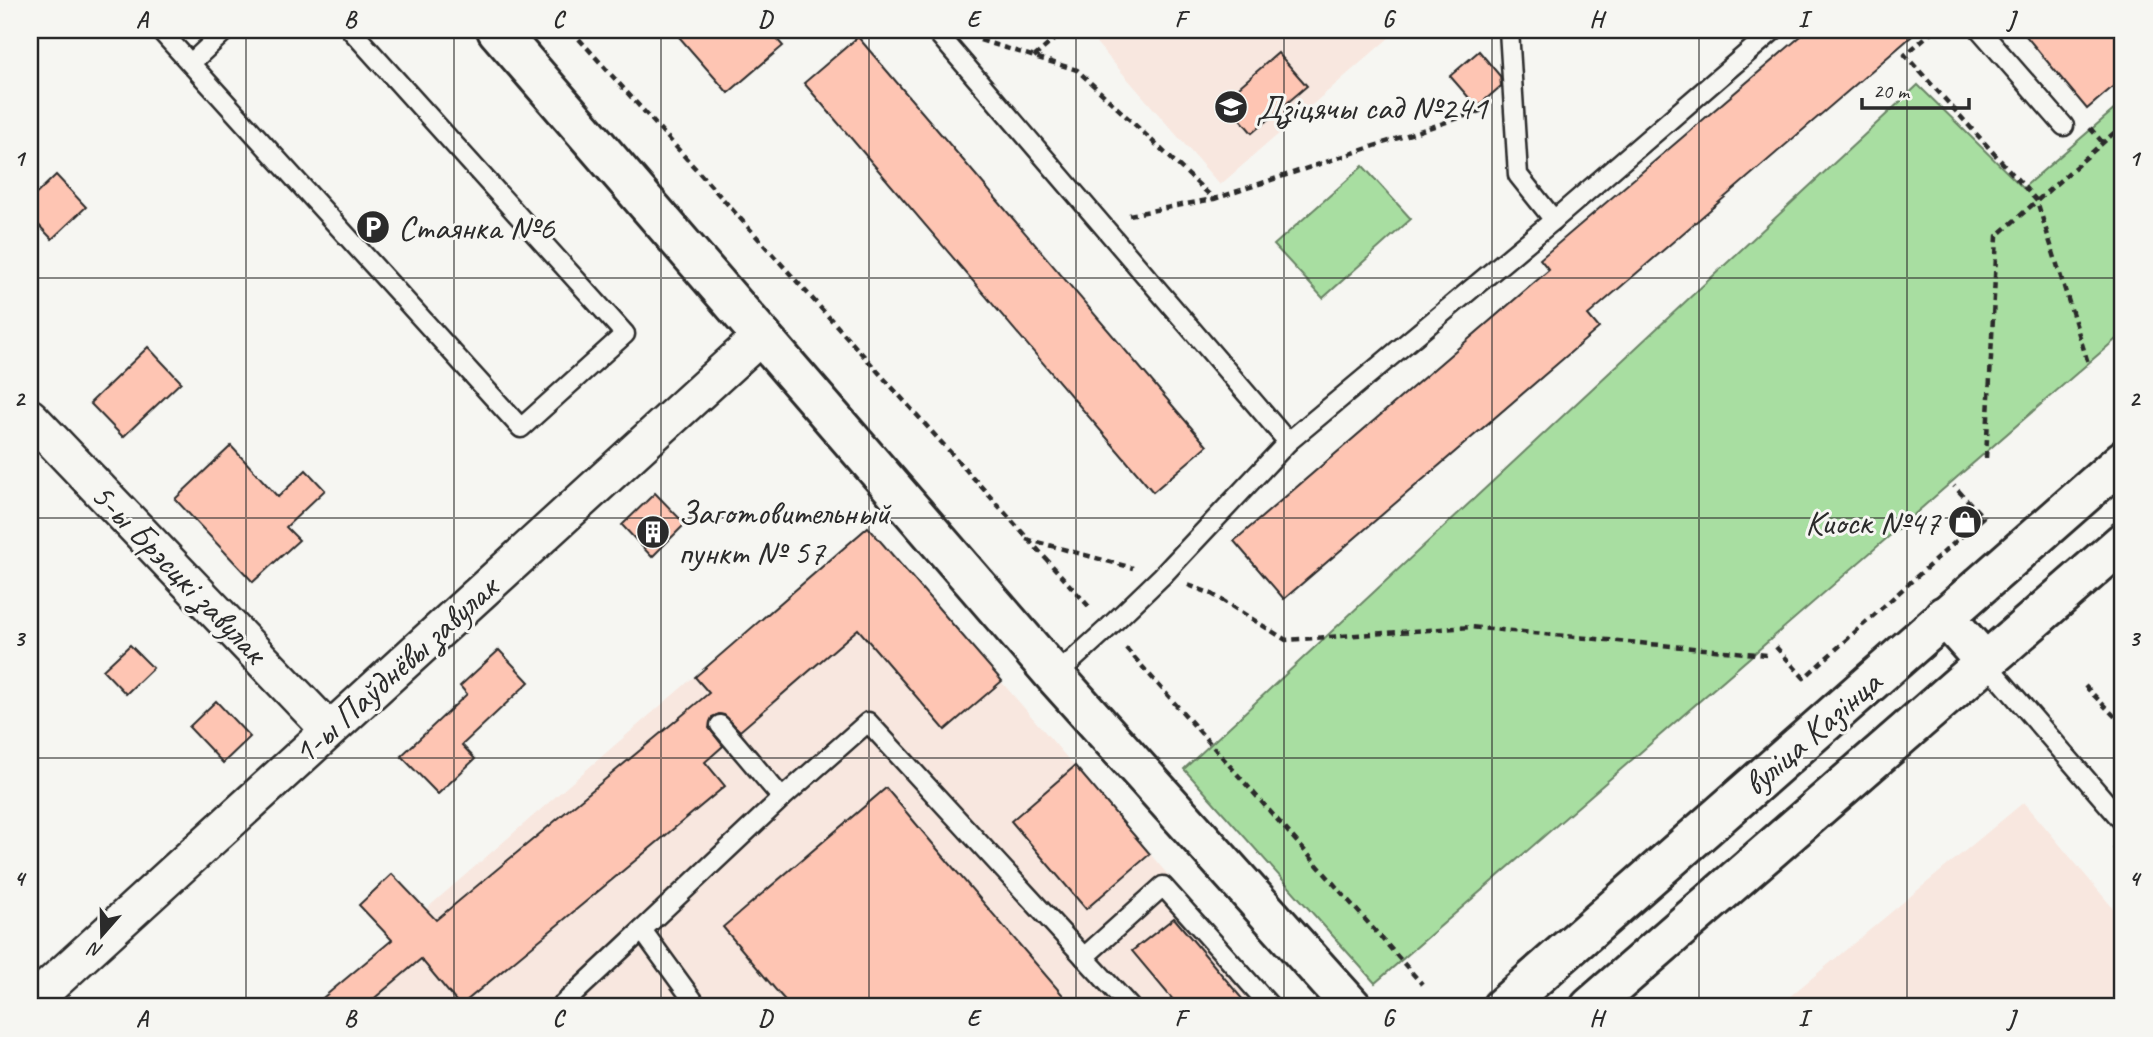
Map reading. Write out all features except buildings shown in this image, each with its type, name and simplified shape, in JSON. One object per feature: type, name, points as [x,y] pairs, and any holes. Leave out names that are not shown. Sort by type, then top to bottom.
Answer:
[{"type":"main road","points":[[497,30],[1055,676],[1352,1007]]},
{"type":"main road","name":"вуліца Казінца","points":[[1502,1007],[2123,460]]},
{"type":"main road","name":"вуліца Казінца","points":[[1590,1007],[2123,542]]},
{"type":"main road","points":[[1944,616],[1986,663]]},
{"type":"street","name":"1-ы Паўднёвы завулак","points":[[30,1004],[760,337]]},
{"type":"street","name":"5-ы Брэсцкі завулак","points":[[30,416],[329,730]]},
{"type":"lane","points":[[160,30],[521,428],[625,334],[351,30]]},
{"type":"lane","points":[[191,63],[226,30]]},
{"type":"lane","points":[[935,30],[1288,442]]},
{"type":"lane","points":[[1509,30],[1518,175],[1554,220]]},
{"type":"lane","points":[[1055,676],[1162,576],[1288,442],[1554,220],[1774,30]]},
{"type":"lane","points":[[1980,30],[2064,126]]},
{"type":"lane","points":[[1986,663],[2123,822]]},
{"type":"lane","points":[[560,1007],[782,798],[868,722],[1130,1007]]},
{"type":"lane","points":[[720,725],[782,798]]},
{"type":"lane","points":[[1084,957],[1163,886],[1271,1007]]},
{"type":"lane","points":[[642,930],[698,1007]]},
{"type":"path","points":[[571,30],[1108,628],[1422,984]]},
{"type":"path","points":[[1034,57],[1065,30]]},
{"type":"path","points":[[1931,31],[1905,55],[2037,201],[2089,366]]},
{"type":"path","points":[[973,37],[1077,70],[1214,199]]},
{"type":"path","points":[[1099,221],[1214,199],[1514,101]]},
{"type":"path","points":[[1986,457],[1997,236],[2123,125]]},
{"type":"path","points":[[1776,647],[1804,678],[1950,550],[1983,517],[1954,486]]},
{"type":"path","points":[[1026,539],[1162,576],[1212,594],[1286,640],[1470,628],[1768,655]]},
{"type":"path","points":[[2085,685],[2123,725]]},
{"type":"shaded area","name":"Дзіцячы сад №241","points":[[1085,30],[1398,30],[1220,185]]},
{"type":"shaded area","points":[[868,527],[1282,1007],[313,1007],[645,719]]},
{"type":"shaded area","points":[[2024,802],[2123,920],[2123,1007],[1777,1007]]},
{"type":"green space","points":[[1918,85],[2023,188],[2123,102],[2123,333],[1375,983],[1184,769]]},
{"type":"green space","points":[[1363,166],[1411,219],[1323,298],[1274,245]]},
{"type":"place","name":"Дзіцячы сад №241","points":[[1231,107]]},
{"type":"place","name":"Стаянка №6","points":[[373,227]]},
{"type":"place","name":"Киоск №47","points":[[1965,522]]},
{"type":"place","name":"Заготовительный пункт № 57","points":[[653,532]]}]
